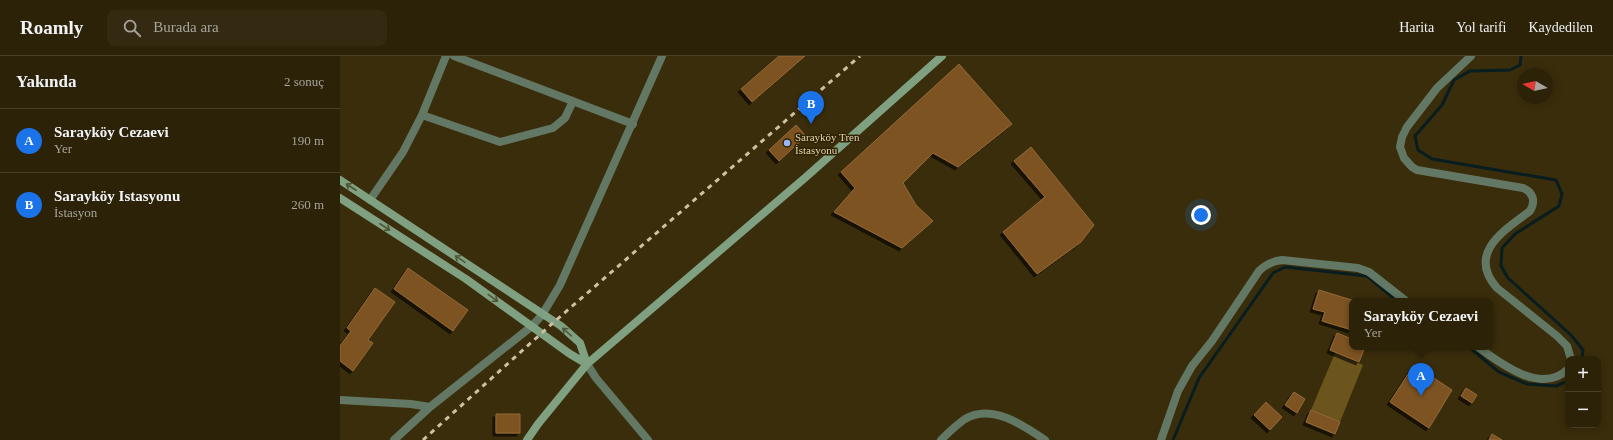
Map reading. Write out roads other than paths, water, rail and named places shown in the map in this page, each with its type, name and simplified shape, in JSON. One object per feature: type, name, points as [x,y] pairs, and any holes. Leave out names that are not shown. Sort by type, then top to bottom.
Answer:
[{"type":"street","points":[[370,200],[403,152],[422,115],[446,56]]},
{"type":"street","points":[[454,56],[633,124]]},
{"type":"street","points":[[394,440],[430,407],[532,326],[542,315],[560,285],[662,56]]},
{"type":"street","points":[[527,440],[538,424],[587,364],[806,177],[942,56]]},
{"type":"street","points":[[1471,56],[1437,88],[1407,127],[1400,142],[1401,153],[1407,163],[1418,170],[1523,188],[1529,192],[1534,201],[1530,211],[1498,236],[1489,250],[1486,262],[1488,274],[1498,288],[1557,336],[1567,346],[1569,356]]},
{"type":"street","points":[[422,115],[500,142],[553,128],[565,118],[573,101]]},
{"type":"street","points":[[340,180],[542,315],[561,326],[580,343],[587,364],[596,378],[648,440]]},
{"type":"street","points":[[340,198],[466,279],[570,354],[587,364]]},
{"type":"street","points":[[1161,440],[1178,391],[1192,366],[1212,341],[1259,271],[1266,264],[1282,260],[1358,268],[1369,272],[1402,298]]},
{"type":"street","points":[[1482,350],[1501,364],[1540,380],[1554,378],[1565,372]]},
{"type":"street","points":[[340,400],[411,404],[430,407]]},
{"type":"street","points":[[941,440],[955,426],[966,418],[978,414],[986,414],[1008,418],[1026,427],[1045,440]]},
{"type":"waterway","points":[[1521,56],[1520,65],[1510,70],[1470,71],[1454,80],[1442,105],[1415,136],[1418,150],[1432,159],[1556,180],[1562,194],[1559,206],[1515,234],[1502,248],[1501,266],[1508,278],[1571,335],[1583,350],[1582,356]]},
{"type":"waterway","points":[[1173,440],[1199,378],[1273,273],[1285,267],[1367,276],[1393,298]]},
{"type":"waterway","points":[[1473,350],[1499,372],[1527,384],[1556,386],[1565,382]]},
{"type":"railway","points":[[423,440],[554,322],[860,56]]},
{"type":"place","name":"Sarayköy Istasyonu","points":[[811,124]]},
{"type":"place","name":"Sarayköy Tren İstasyonu","points":[[787,143]]},
{"type":"place","name":"Sarayköy Cezaevi","points":[[1421,396]]}]
